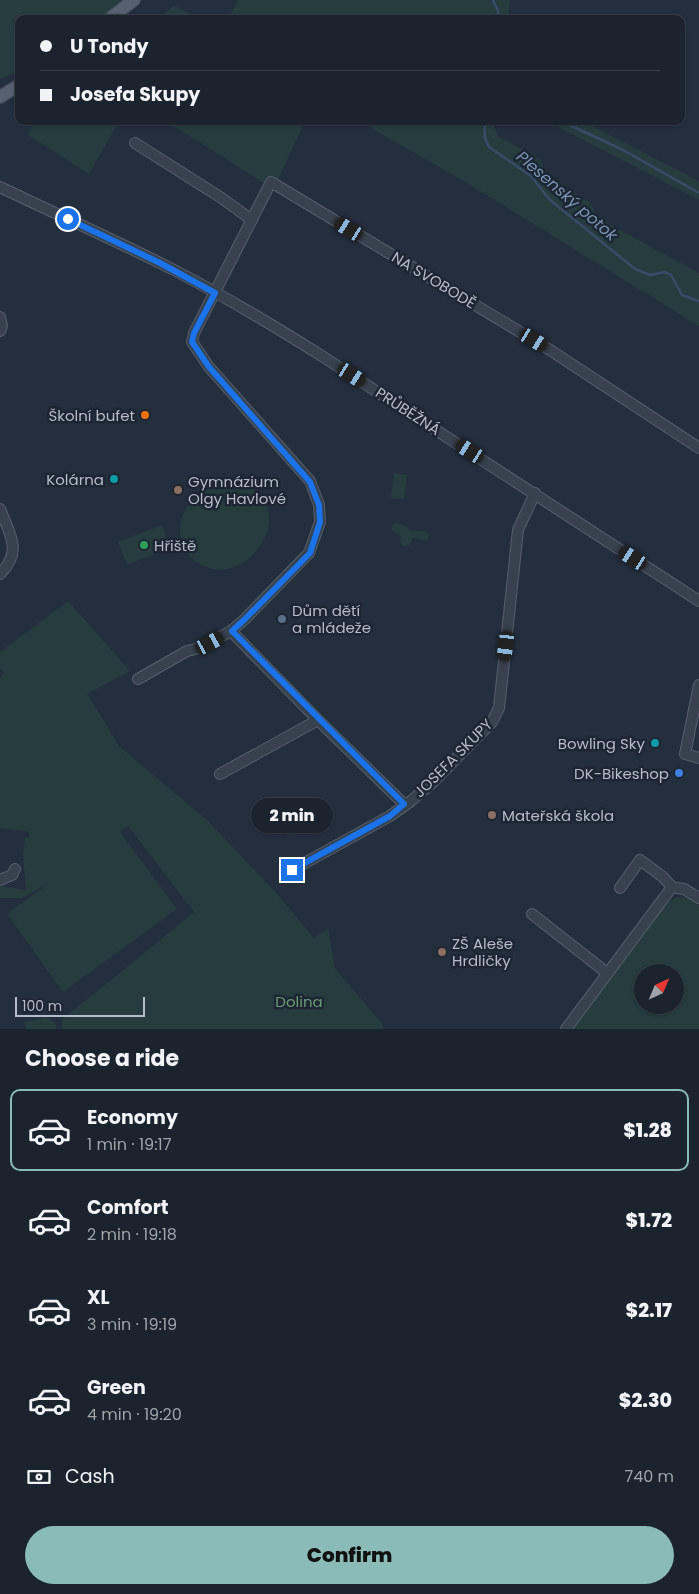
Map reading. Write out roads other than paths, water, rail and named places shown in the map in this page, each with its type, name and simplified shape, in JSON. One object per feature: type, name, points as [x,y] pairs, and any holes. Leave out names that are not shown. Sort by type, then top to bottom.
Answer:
[{"type":"main road","points":[[113,15],[134,0]]},
{"type":"main road","points":[[0,98],[15,88]]},
{"type":"street","points":[[135,143],[220,197],[252,220]]},
{"type":"street","name":"NA SVOBODĚ","points":[[232,631],[310,553],[320,522],[319,505],[310,482],[209,367],[192,342],[194,333],[271,182],[550,350],[699,448]]},
{"type":"street","name":"PRŮBĚŽNÁ","points":[[0,187],[112,239],[215,293],[325,358],[699,601]]},
{"type":"street","points":[[0,317],[2,326],[0,331]]},
{"type":"street","name":"JOSEFA SKUPY","points":[[292,870],[390,816],[404,804],[411,801],[492,722],[499,708],[518,530],[535,494]]},
{"type":"street","points":[[0,509],[11,537],[14,551],[9,564],[0,574]]},
{"type":"street","points":[[138,679],[187,651],[200,648],[232,631],[318,720],[404,804]]},
{"type":"street","points":[[699,685],[685,754],[699,758]]},
{"type":"street","points":[[220,774],[318,720]]},
{"type":"street","points":[[620,888],[640,860],[663,877],[672,887],[684,889],[699,898]]},
{"type":"street","points":[[0,880],[12,875],[15,869]]},
{"type":"street","points":[[566,1029],[672,887]]},
{"type":"street","points":[[532,914],[607,973]]},
{"type":"waterway","name":"Plesenský potok","points":[[493,0],[498,15]]},
{"type":"waterway","name":"Plesenský potok","points":[[484,125],[485,138],[489,147],[531,176],[549,199],[635,269],[650,275],[665,272],[671,275],[682,295],[699,301]]},
{"type":"waterway","points":[[570,125],[623,150],[699,193]]},
{"type":"place","name":"Školní bufet","points":[[145,415]]},
{"type":"place","name":"Kolárna","points":[[114,479]]},
{"type":"place","name":"Gymnázium Olgy Havlové","points":[[178,490]]},
{"type":"place","name":"Hřiště","points":[[144,545]]},
{"type":"place","name":"Dům dětí a mládeže","points":[[282,619]]},
{"type":"place","name":"Bowling Sky","points":[[655,743]]},
{"type":"place","name":"DK-Bikeshop","points":[[679,773]]},
{"type":"place","name":"Mateřská škola","points":[[492,815]]},
{"type":"place","name":"ZŠ Aleše Hrdličky","points":[[442,952]]},
{"type":"park label","name":"Dolina","points":[[299,1001]]}]
